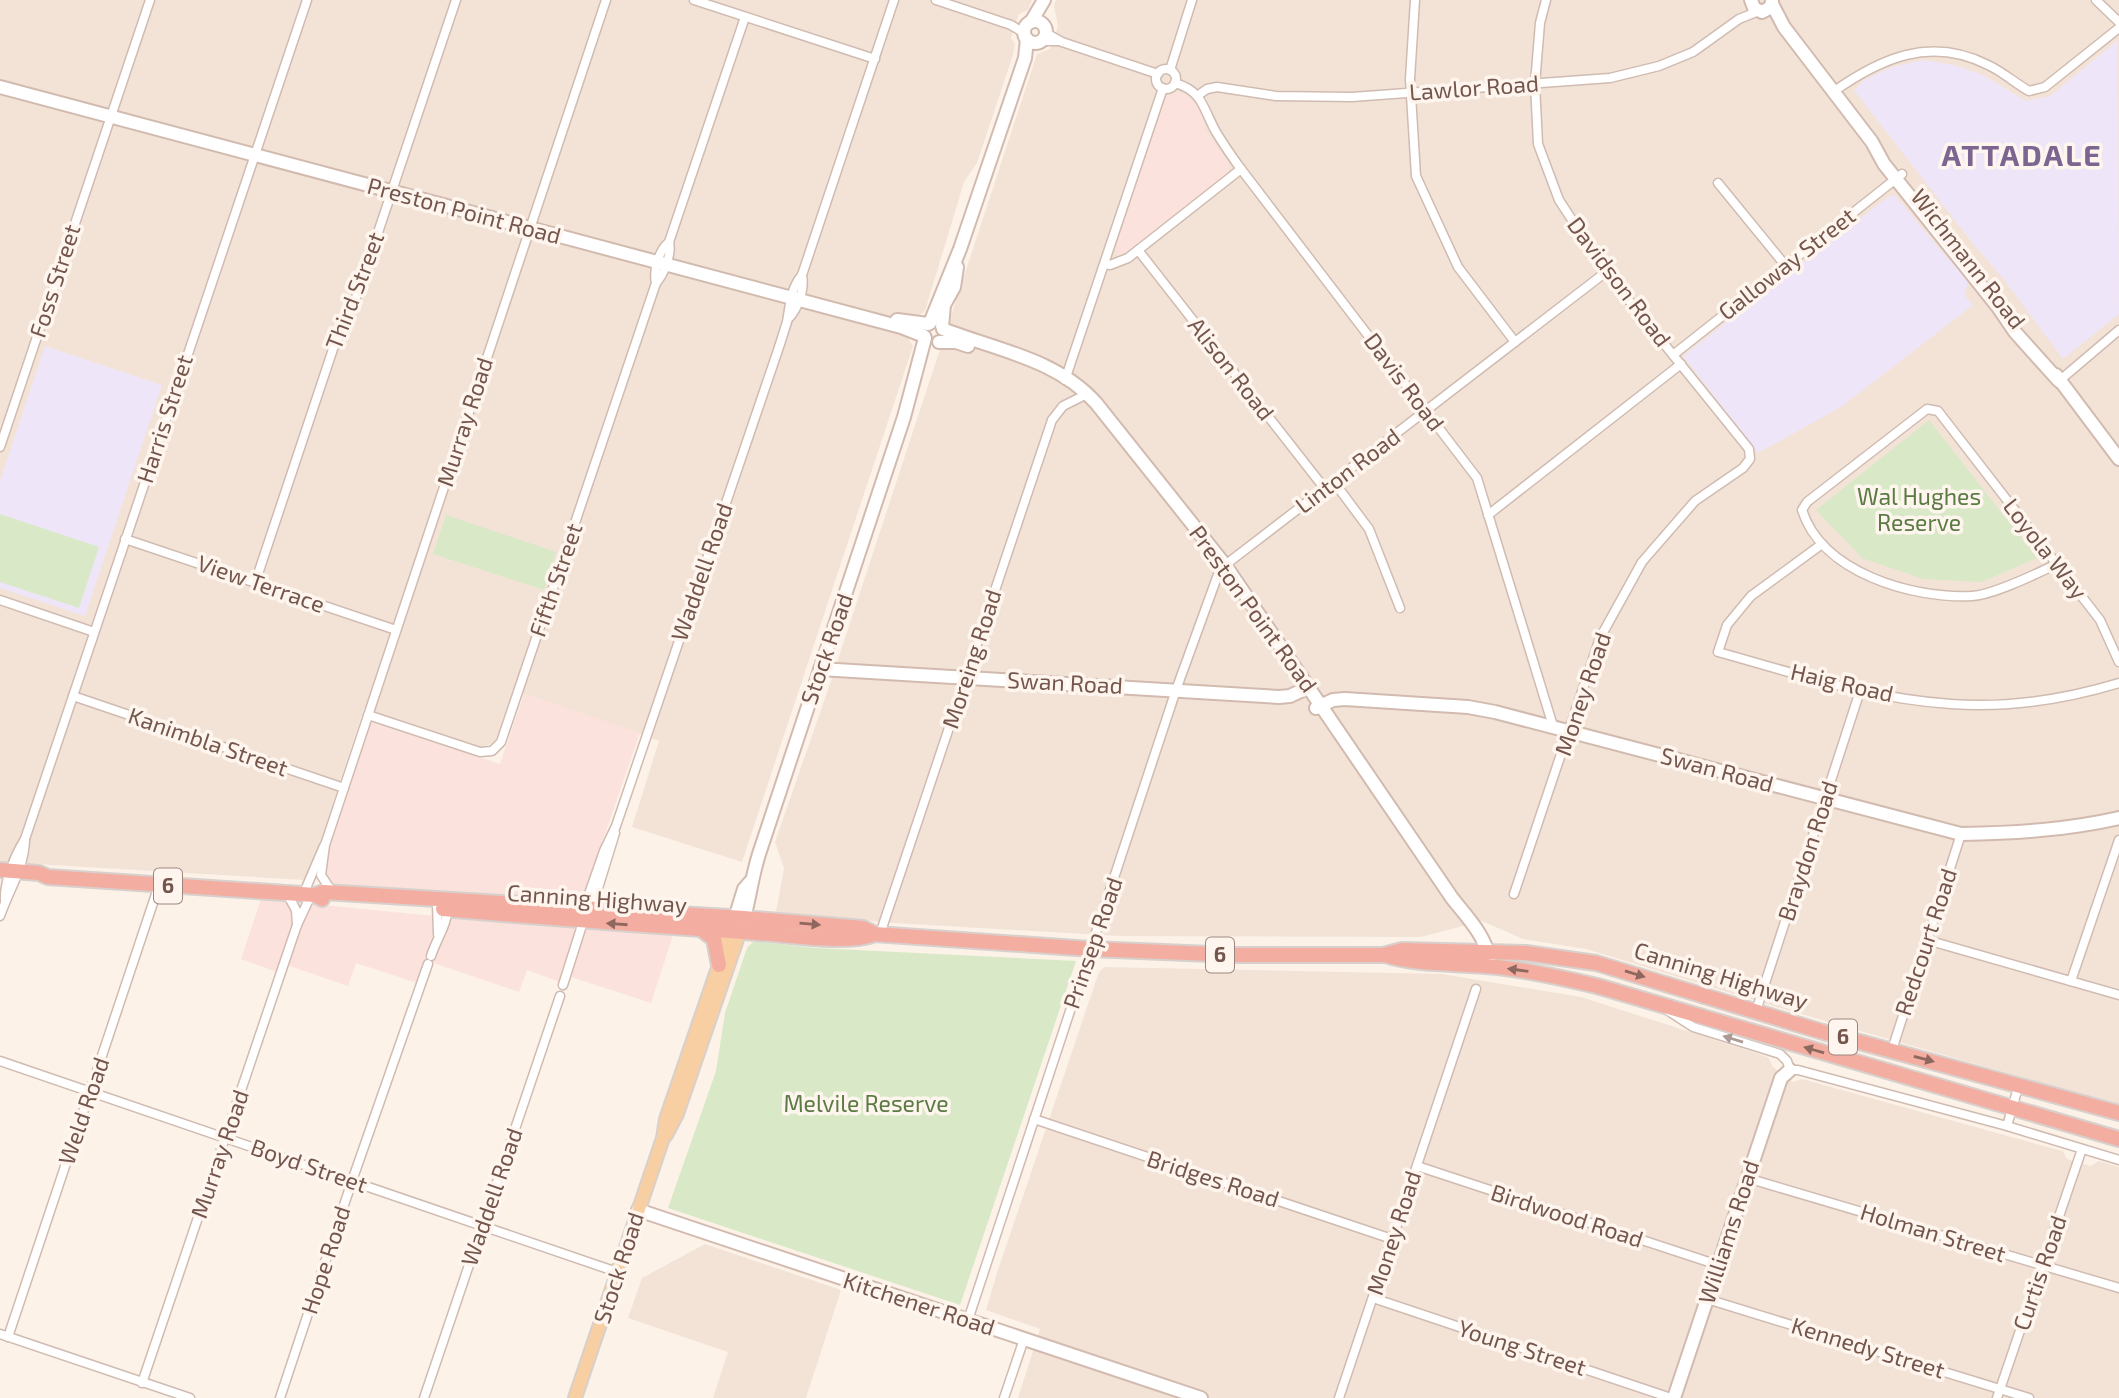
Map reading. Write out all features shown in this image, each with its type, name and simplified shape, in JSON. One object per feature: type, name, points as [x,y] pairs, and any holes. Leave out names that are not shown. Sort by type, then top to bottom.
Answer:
[{"type":"highway","name":"Canning Highway","points":[[9,875],[39,882],[48,877],[310,895],[328,900],[443,904],[737,925],[863,929],[877,934],[1091,949],[1235,955],[1383,955],[1402,961],[1559,956],[1616,968],[1756,1011],[2119,1114]]},
{"type":"highway","name":"Canning Highway","points":[[310,895],[332,892],[443,904]]},
{"type":"highway","name":"Canning Highway","points":[[587,913],[701,929],[737,925]]},
{"type":"highway","points":[[701,929],[714,939],[719,965]]},
{"type":"highway","points":[[1556,976],[1559,956]]},
{"type":"highway","name":"Canning Highway","points":[[1484,959],[1661,1005],[2119,1139]]},
{"type":"main road","name":"Stock Road","points":[[575,1398],[663,1138],[666,1119],[719,965],[737,925]]},
{"type":"main road","name":"Stock Road","points":[[663,1138],[677,1114],[737,925]]},
{"type":"street","name":"Foss Street","points":[[0,447],[149,0]]},
{"type":"street","name":"Harris Street","points":[[0,916],[5,900],[10,895],[9,875],[25,839],[307,0]]},
{"type":"street","name":"Third Street","points":[[255,583],[333,349],[357,295],[456,0]]},
{"type":"street","name":"Murray Road","points":[[332,892],[324,884],[321,875],[325,845],[606,0]]},
{"type":"street","points":[[694,0],[874,59]]},
{"type":"street","name":"Waddell Road","points":[[563,985],[606,847],[616,826],[788,319],[792,315],[802,275],[894,0]]},
{"type":"street","points":[[936,0],[1158,74]]},
{"type":"street","points":[[1170,70],[1192,0]]},
{"type":"street","points":[[1415,0],[1410,92],[1416,176],[1458,267],[1515,342]]},
{"type":"street","name":"Davidson Road","points":[[1546,0],[1540,23],[1535,84],[1538,144],[1559,200],[1606,272],[1749,449],[1750,459]]},
{"type":"street","points":[[2096,0],[2119,22]]},
{"type":"street","name":"Stock Road","points":[[737,925],[744,889],[751,881],[904,417],[933,333],[954,288],[960,249],[1043,3]]},
{"type":"street","name":"Lawlor Road","points":[[1198,96],[1207,89],[1217,87],[1276,96],[1352,97],[1610,78],[1659,65],[1693,52],[1762,5]]},
{"type":"street","name":"Wichmann Road","points":[[1762,5],[1784,27],[1872,142],[1886,153],[1898,176],[2049,362],[2059,382],[2119,459]]},
{"type":"street","name":"Fifth Street","points":[[368,715],[480,752],[492,751],[499,745],[656,283],[654,275],[662,262],[664,246],[669,242],[745,17]]},
{"type":"street","points":[[1833,92],[1859,74],[1890,59],[1926,50],[1959,55],[1989,65],[2029,91],[2045,87],[2119,28]]},
{"type":"street","points":[[1164,69],[1170,70],[1175,74],[1175,83],[1171,87],[1163,88],[1157,82],[1158,74],[1164,69]]},
{"type":"street","points":[[1175,83],[1191,89],[1198,96]]},
{"type":"street","name":"Preston Point Road","points":[[0,87],[901,327],[933,333],[1044,365],[1096,403],[1222,567],[1319,707],[1471,935],[1484,959]]},
{"type":"street","points":[[1066,380],[1163,88]]},
{"type":"street","name":"Preston Point Road","points":[[0,93],[39,101],[59,111],[110,118]]},
{"type":"street","name":"Davis Road","points":[[1198,96],[1214,129],[1241,169],[1477,478],[1553,726]]},
{"type":"street","points":[[1105,264],[1118,262],[1138,250],[1241,169]]},
{"type":"street","name":"Galloway Street","points":[[1673,355],[1898,176]]},
{"type":"street","points":[[1718,183],[1785,265]]},
{"type":"street","name":"Alison Road","points":[[1138,250],[1325,489]]},
{"type":"street","name":"Linton Road","points":[[1222,567],[1606,272]]},
{"type":"street","points":[[2059,382],[2119,330]]},
{"type":"street","points":[[1488,514],[1681,364]]},
{"type":"street","name":"Preston Point Road","points":[[1066,380],[1104,421],[1222,567]]},
{"type":"street","name":"Moreing Road","points":[[877,934],[1052,420],[1063,406],[1081,397]]},
{"type":"street","name":"Loyola Way","points":[[1822,544],[1805,521],[1802,510],[1807,502],[1927,409],[1938,411],[2100,620],[2119,662]]},
{"type":"street","name":"Money Road","points":[[1514,894],[1600,638],[1642,562],[1695,501],[1744,468],[1750,459]]},
{"type":"street","points":[[1334,482],[1369,529],[1400,608]]},
{"type":"street","name":"View Terrace","points":[[125,539],[396,630]]},
{"type":"street","points":[[1822,544],[1857,572],[1916,592],[1974,596],[2023,580],[2057,564]]},
{"type":"street","name":"Haig Road","points":[[1822,544],[1751,596],[1727,625],[1718,652],[1860,691],[1952,705],[2019,703],[2089,692],[2119,682]]},
{"type":"street","name":"Prinsep Road","points":[[968,1320],[1176,690],[1222,567]]},
{"type":"street","points":[[0,600],[94,632]]},
{"type":"street","name":"Swan Road","points":[[820,669],[1286,697],[1306,688]]},
{"type":"street","name":"Braydon Road","points":[[1756,1011],[1860,691]]},
{"type":"street","name":"Kanimbla Street","points":[[73,696],[344,788]]},
{"type":"street","name":"Swan Road","points":[[1319,707],[1333,700],[1345,699],[1468,708],[1553,726],[1961,834],[2075,828],[2119,818]]},
{"type":"street","name":"Redcourt Road","points":[[1892,1050],[1961,834]]},
{"type":"street","points":[[2071,981],[2119,840]]},
{"type":"street","name":"Murray Road","points":[[142,1383],[310,895],[318,854],[325,845]]},
{"type":"street","name":"Weld Road","points":[[4,1335],[90,1092],[159,885]]},
{"type":"street","points":[[287,894],[296,909],[298,925]]},
{"type":"street","name":"Hope Road","points":[[280,1398],[438,934],[444,928],[443,904]]},
{"type":"street","points":[[1927,940],[2119,995]]},
{"type":"street","name":"Money Road","points":[[1339,1398],[1476,989]]},
{"type":"street","name":"Waddell Road","points":[[424,1398],[560,996]]},
{"type":"street","name":"Canning Highway","points":[[1661,1005],[1693,1027],[1780,1054],[1787,1061],[1790,1070],[2007,1126],[2119,1160]]},
{"type":"street","name":"Boyd Street","points":[[0,1061],[617,1272]]},
{"type":"street","name":"Williams Road","points":[[1673,1398],[1781,1078],[1790,1070]]},
{"type":"street","points":[[2007,1126],[2019,1084]]},
{"type":"street","name":"Bridges Road","points":[[1034,1119],[1392,1239]]},
{"type":"street","name":"Curtis Road","points":[[1999,1394],[2082,1149]]},
{"type":"street","name":"Birdwood Road","points":[[1417,1166],[1718,1265]]},
{"type":"street","name":"Holman Street","points":[[1747,1178],[2119,1288]]},
{"type":"street","name":"Kitchener Road","points":[[638,1210],[1201,1398]]},
{"type":"street","name":"Young Street","points":[[1373,1298],[1673,1398]]},
{"type":"street","name":"Kennedy Street","points":[[1707,1299],[1999,1394],[2029,1398]]},
{"type":"street","points":[[4,1335],[190,1398]]},
{"type":"street","points":[[1004,1398],[1024,1339]]},
{"type":"shaded area","points":[[0,0],[1032,0],[1028,10],[1019,14],[1011,38],[1015,44],[1013,55],[977,163],[964,182],[925,311],[917,317],[909,340],[913,346],[742,862],[632,827],[659,741],[513,690],[497,737],[491,744],[481,747],[364,708],[314,861],[305,880],[0,862]]},
{"type":"shaded area","points":[[1056,0],[2119,0],[2119,1105],[1586,949],[1523,939],[1482,921],[1421,937],[1119,936],[894,923],[776,912],[784,868],[775,842],[829,687],[1037,54],[1050,49],[1058,26],[1054,6]]},
{"type":"shaded area","points":[[2118,40],[2119,314],[2063,359],[2002,277],[1854,90],[1864,80],[1892,67],[1922,60],[1954,65],[1983,75],[2026,101],[2050,96]]},
{"type":"shaded area","points":[[1174,91],[1185,94],[1197,104],[1205,130],[1228,161],[1229,172],[1132,250],[1118,255],[1115,248],[1144,157],[1163,102]]},
{"type":"shaded area","points":[[1895,195],[1968,280],[1965,296],[1973,305],[1841,407],[1758,453],[1683,356],[1888,197]]},
{"type":"shaded area","points":[[45,346],[162,385],[85,616],[0,588],[0,481]]},
{"type":"shaded area","points":[[524,694],[640,733],[582,900],[578,903],[499,895],[484,898],[332,887],[324,879],[324,866],[371,722],[500,764]]},
{"type":"shaded area","points":[[261,899],[455,918],[459,915],[674,932],[651,1003],[562,974],[560,982],[527,970],[519,992],[425,960],[417,983],[356,963],[348,986],[281,963],[277,972],[241,959]]},
{"type":"shaded area","points":[[1105,967],[1442,974],[1581,997],[1768,1057],[1773,1067],[1793,1082],[1802,1079],[2063,1151],[2067,1159],[2090,1166],[2099,1161],[2119,1167],[2119,1398],[1018,1398],[1040,1329],[986,1310],[1099,972]]},
{"type":"shaded area","points":[[705,1244],[841,1290],[806,1398],[713,1398],[728,1352],[628,1318],[642,1278]]},
{"type":"green space","name":"Wal Hughes Reserve","points":[[1929,420],[2037,558],[1982,582],[1923,579],[1862,558],[1816,510]]},
{"type":"green space","points":[[0,514],[99,547],[79,608],[0,582]]},
{"type":"green space","points":[[446,515],[556,552],[544,590],[433,554]]},
{"type":"green space","name":"Melvile Reserve","points":[[754,941],[816,948],[1076,961],[960,1305],[668,1208],[716,1071],[725,1013],[747,948]]},
{"type":"district","name":"ATTADALE","points":[[2022,156]]}]
